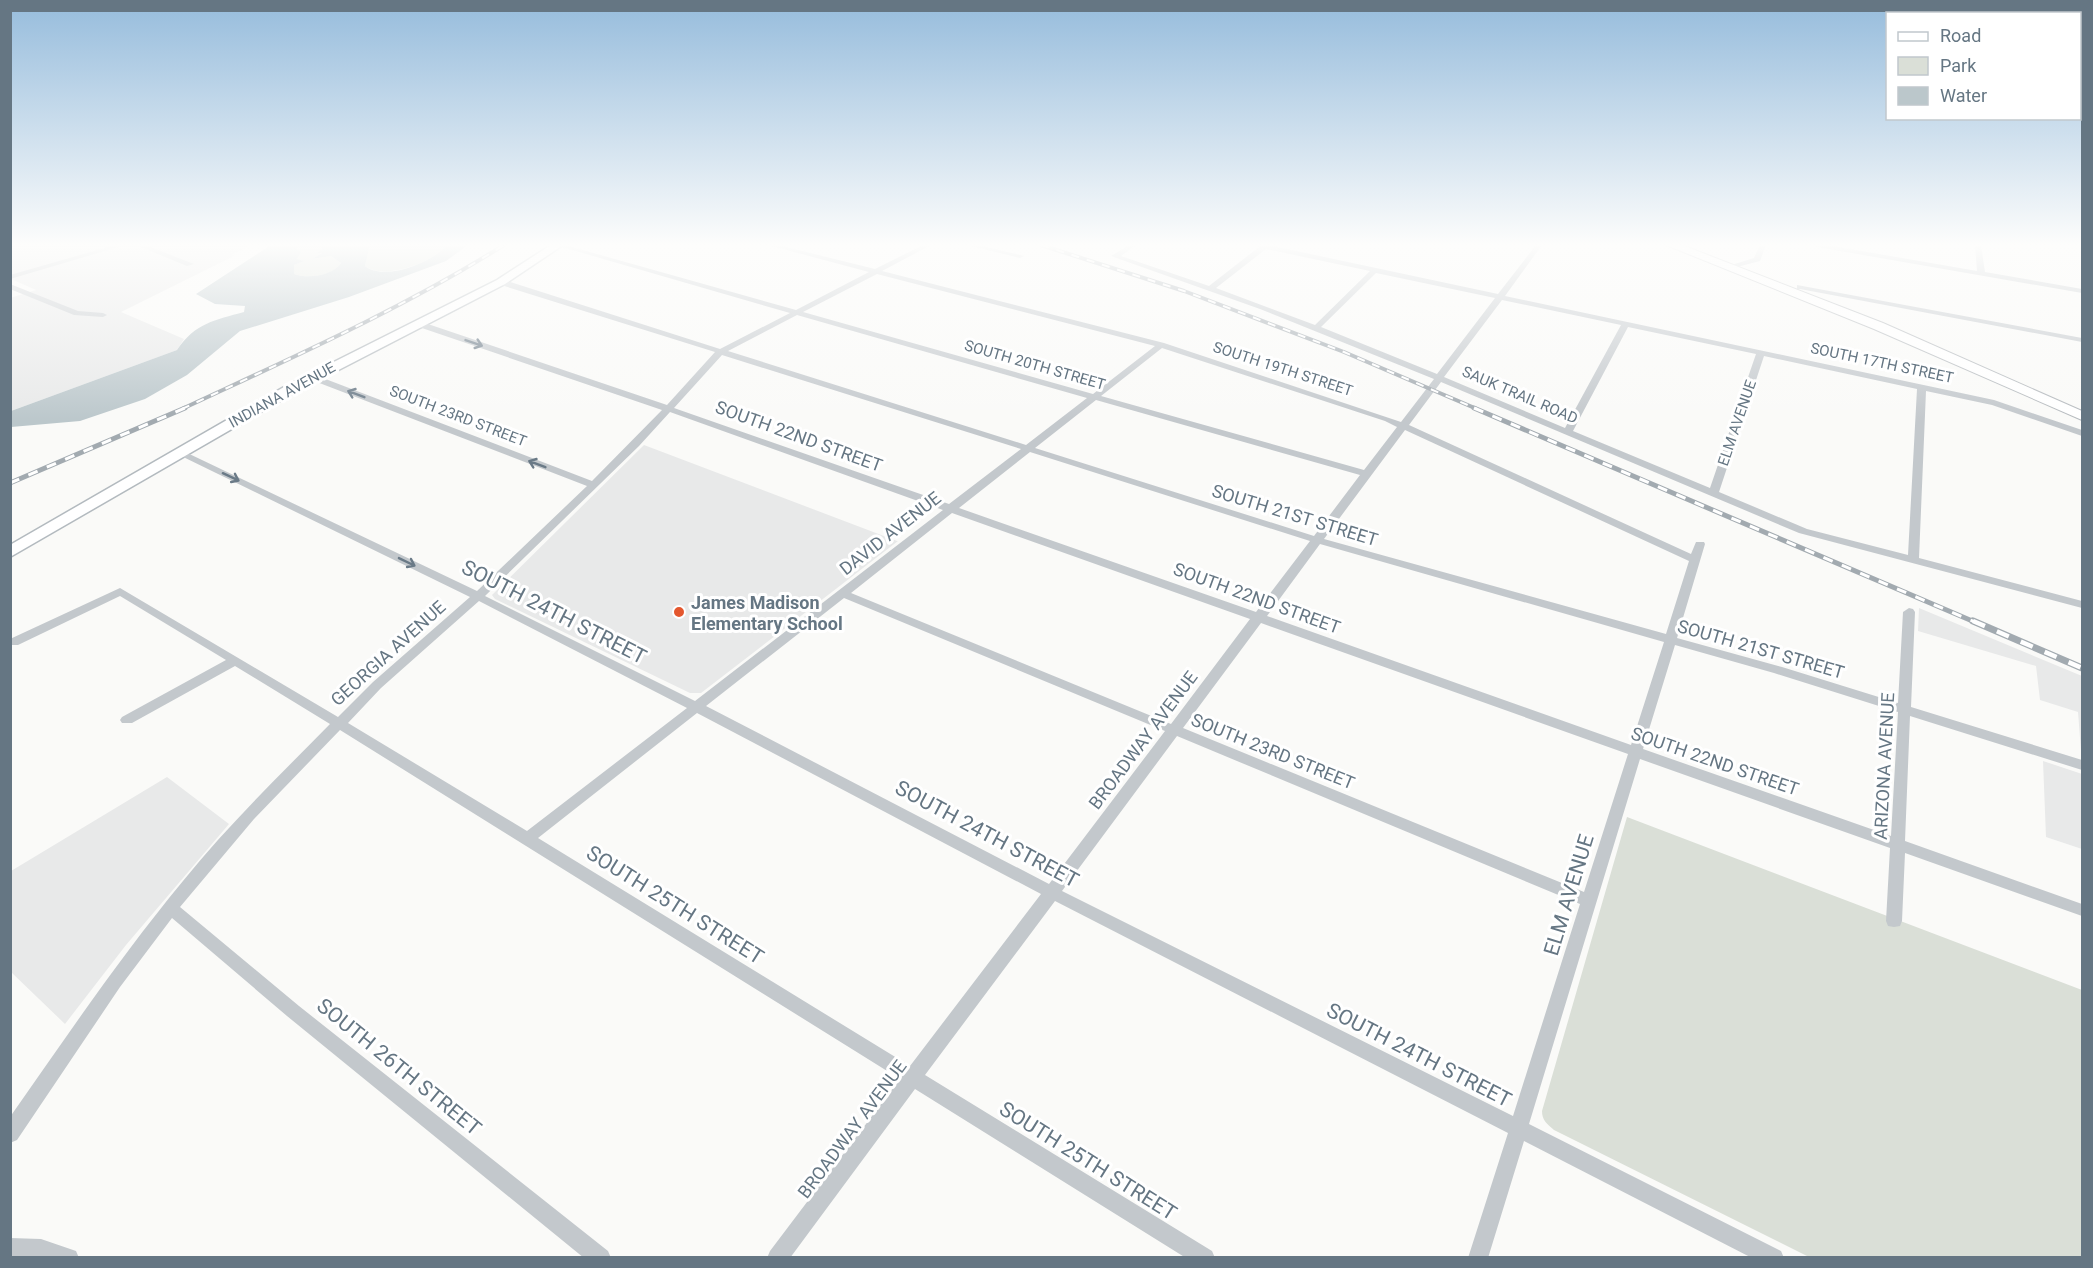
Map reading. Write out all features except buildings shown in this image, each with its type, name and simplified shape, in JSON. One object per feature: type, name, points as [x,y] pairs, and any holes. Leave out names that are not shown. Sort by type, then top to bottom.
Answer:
[{"type":"main road","name":"INDIANA AVENUE","points":[[10,552],[178,452],[312,377],[457,304]]},
{"type":"main road","points":[[1829,304],[1985,369],[2082,416]]},
{"type":"main road","points":[[1845,304],[1984,360],[2082,405]]},
{"type":"street","points":[[55,304],[77,313],[103,315]]},
{"type":"street","name":"SOUTH 21ST STREET","points":[[570,304],[1317,540],[1670,639],[2082,765]]},
{"type":"street","name":"SOUTH 20TH STREET","points":[[770,304],[1366,474]]},
{"type":"street","name":"GEORGIA AVENUE","points":[[10,1134],[109,989],[170,908],[249,815],[338,722],[477,596],[592,485],[669,409],[720,352],[813,304]]},
{"type":"street","name":"SOUTH 19TH STREET","points":[[1004,304],[1161,345],[1402,425],[1695,560]]},
{"type":"street","name":"SAUK TRAIL ROAD","points":[[1251,304],[1439,377],[1803,531],[1913,560]]},
{"type":"street","points":[[1316,328],[1340,304]]},
{"type":"street","name":"BROADWAY AVENUE","points":[[777,1257],[1494,304]]},
{"type":"street","name":"SOUTH 17TH STREET","points":[[1538,304],[2001,404],[2040,420],[2082,433]]},
{"type":"street","points":[[1887,304],[2082,340]]},
{"type":"street","points":[[1568,431],[1626,323]]},
{"type":"street","name":"SOUTH 22ND STREET","points":[[418,324],[669,409],[2082,910]]},
{"type":"street","name":"DAVID AVENUE","points":[[528,838],[1161,345]]},
{"type":"street","name":"ELM AVENUE","points":[[1713,494],[1761,352]]},
{"type":"street","name":"SOUTH 23RD STREET","points":[[312,377],[592,485]]},
{"type":"street","points":[[1922,387],[1913,560],[2082,604]]},
{"type":"street","name":"SOUTH 17TH STREET","points":[[2040,420],[2082,442]]},
{"type":"street","name":"SOUTH 24TH STREET","points":[[178,452],[477,596],[1052,892],[1774,1257]]},
{"type":"street","name":"ELM AVENUE","points":[[1478,1257],[1700,544]]},
{"type":"street","name":"SOUTH 25TH STREET","points":[[14,642],[120,591],[528,838],[912,1078],[1205,1257]]},
{"type":"street","name":"SOUTH 23RD STREET","points":[[843,592],[1589,901]]},
{"type":"street","name":"ARIZONA AVENUE","points":[[1894,921],[1909,612]]},
{"type":"street","points":[[127,720],[235,660]]},
{"type":"street","name":"SOUTH 26TH STREET","points":[[170,908],[188,920],[293,1011],[601,1257]]},
{"type":"street","points":[[10,1248],[41,1249],[69,1257]]},
{"type":"shaded area","points":[[10,304],[137,304],[121,312],[184,339],[177,350],[11,411]]},
{"type":"shaded area","points":[[644,445],[898,541],[701,693],[690,693],[495,599],[492,595]]},
{"type":"shaded area","points":[[1919,608],[2082,676],[2082,764],[2078,712],[2040,700],[2036,666],[1918,631]]},
{"type":"shaded area","points":[[2043,761],[2082,774],[2082,849],[2046,837]]},
{"type":"shaded area","points":[[167,777],[229,824],[126,945],[65,1024],[11,972],[11,871]]},
{"type":"green space","points":[[1627,817],[2082,990],[2082,1257],[1809,1257],[1549,1126],[1542,1111]]},
{"type":"water","points":[[218,304],[326,304],[240,331],[187,375],[145,399],[80,421],[11,427],[11,411],[177,350],[198,328],[215,320],[244,312],[245,306]]},
{"type":"railway","points":[[182,409],[305,352],[400,304]]},
{"type":"railway","points":[[1219,304],[1344,352],[1477,409]]},
{"type":"railway","points":[[10,483],[185,408]]},
{"type":"railway","points":[[1474,408],[1977,623]]},
{"type":"railway","points":[[1973,621],[2082,668]]},
{"type":"place","name":"James Madison Elementary School","points":[[679,612]]}]
